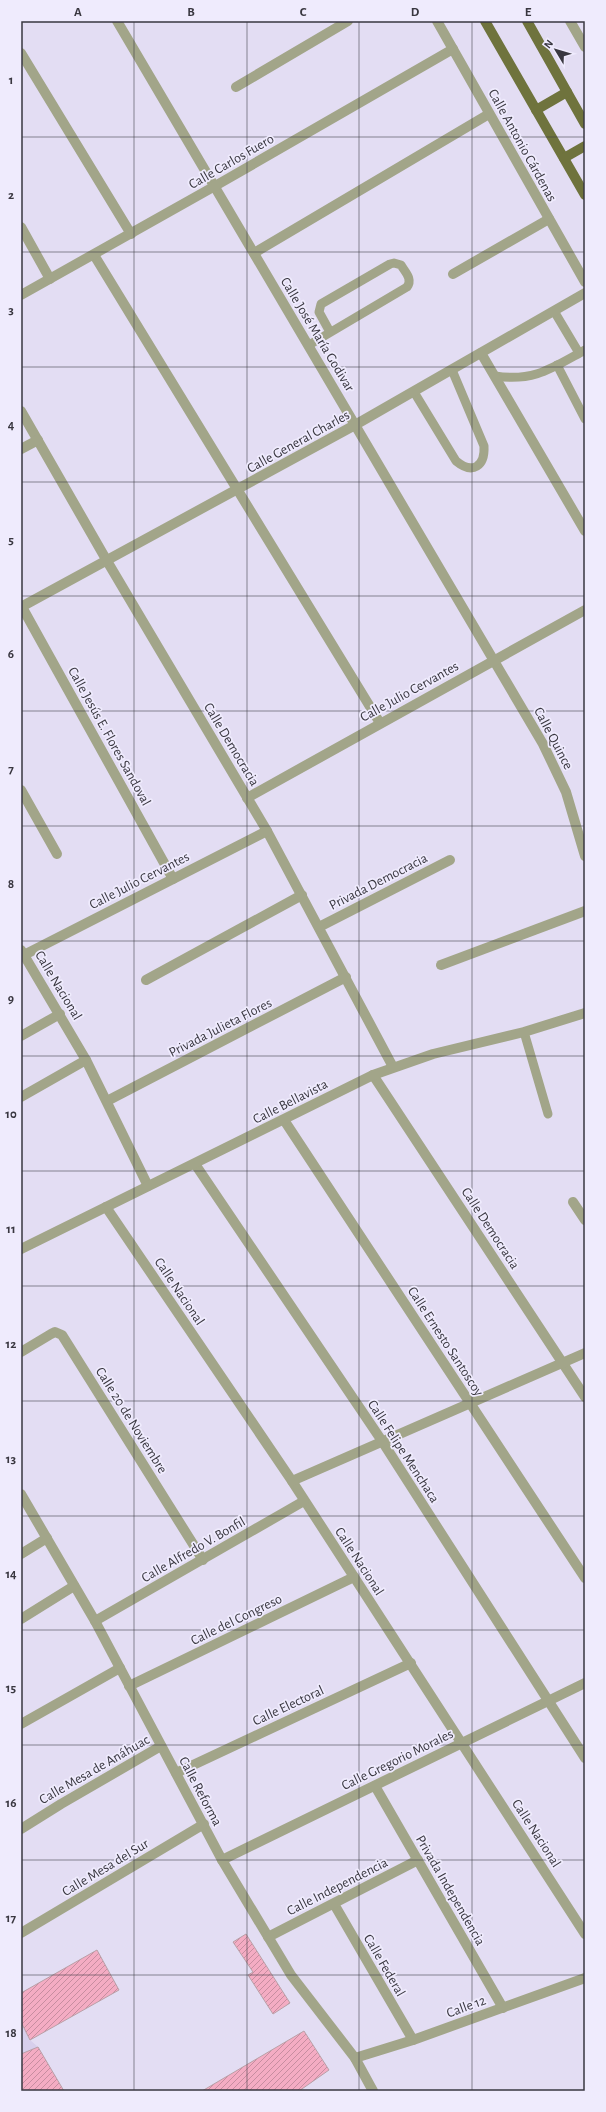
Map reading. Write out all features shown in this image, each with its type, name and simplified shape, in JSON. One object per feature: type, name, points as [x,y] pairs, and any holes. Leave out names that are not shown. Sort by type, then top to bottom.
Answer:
[{"type":"main road","points":[[485,21],[585,195]]},
{"type":"main road","points":[[527,21],[567,92],[582,112],[585,124]]},
{"type":"main road","points":[[536,110],[567,92]]},
{"type":"main road","points":[[564,158],[585,146]]},
{"type":"street","name":"Calle José María Godivar","points":[[117,21],[309,345],[493,661]]},
{"type":"street","points":[[236,87],[348,21]]},
{"type":"street","name":"Calle Antonio Cárdenas","points":[[437,21],[585,282]]},
{"type":"street","points":[[570,21],[585,47]]},
{"type":"street","name":"Calle Carlos Fuero","points":[[21,294],[94,255],[453,50]]},
{"type":"street","points":[[21,53],[131,234]]},
{"type":"street","points":[[254,253],[490,114]]},
{"type":"street","points":[[453,274],[549,219]]},
{"type":"street","points":[[21,227],[50,279]]},
{"type":"street","points":[[94,255],[380,723]]},
{"type":"street","name":"Calle General Charles","points":[[21,607],[355,425],[585,293]]},
{"type":"street","points":[[481,353],[585,531]]},
{"type":"street","name":"Calle Democracia","points":[[21,411],[107,561],[267,831],[393,1067]]},
{"type":"street","points":[[21,449],[38,440]]},
{"type":"street","name":"Calle Jesús E. Flores Sandoval","points":[[21,607],[173,879]]},
{"type":"street","name":"Calle Julio Cervantes","points":[[247,798],[585,610]]},
{"type":"street","name":"Calle Quince","points":[[493,661],[556,768],[566,792],[585,856]]},
{"type":"street","points":[[21,790],[57,854]]},
{"type":"street","name":"Calle Julio Cervantes","points":[[23,952],[173,879],[267,831]]},
{"type":"street","name":"Privada Democracia","points":[[319,927],[450,860]]},
{"type":"street","points":[[146,980],[302,895]]},
{"type":"street","points":[[441,965],[585,911]]},
{"type":"street","name":"Calle Nacional","points":[[23,952],[86,1060],[148,1186]]},
{"type":"street","name":"Privada Julieta Flores","points":[[107,1101],[346,977]]},
{"type":"street","points":[[21,1036],[60,1014]]},
{"type":"street","name":"Calle Bellavista","points":[[21,1249],[373,1075],[433,1054],[524,1032],[585,1014]]},
{"type":"street","points":[[21,1097],[86,1060]]},
{"type":"street","name":"Calle Democracia","points":[[373,1075],[585,1397]]},
{"type":"street","name":"Calle Ernesto Santoscoy","points":[[284,1120],[585,1578]]},
{"type":"street","name":"Calle Felipe Menchaca","points":[[194,1164],[382,1441],[550,1701],[585,1758]]},
{"type":"street","points":[[574,1202],[585,1220]]},
{"type":"street","name":"Calle Nacional","points":[[106,1207],[292,1481],[304,1502],[411,1663],[585,1934]]},
{"type":"street","name":"Calle 20 de Noviembre","points":[[21,1352],[55,1332],[64,1338],[203,1560]]},
{"type":"street","points":[[292,1481],[585,1353]]},
{"type":"street","name":"Calle Reforma","points":[[21,1494],[95,1621],[222,1860],[291,1975],[355,2058],[373,2091]]},
{"type":"street","name":"Calle Alfredo V. Bonfil","points":[[95,1621],[304,1502]]},
{"type":"street","points":[[21,1554],[47,1538]]},
{"type":"street","name":"Calle del Congreso","points":[[129,1686],[354,1577]]},
{"type":"street","points":[[21,1619],[74,1586]]},
{"type":"street","name":"Calle Electoral","points":[[176,1773],[411,1663]]},
{"type":"street","points":[[21,1724],[120,1668]]},
{"type":"street","name":"Calle Gregorio Morales","points":[[222,1860],[585,1683]]},
{"type":"street","name":"Calle Mesa de Anáhuac","points":[[21,1829],[60,1804],[161,1746]]},
{"type":"street","name":"Privada Independencia","points":[[375,1786],[503,2008]]},
{"type":"street","name":"Calle Mesa del Sur","points":[[21,1933],[204,1824]]},
{"type":"street","name":"Calle Independencia","points":[[268,1937],[418,1860]]},
{"type":"street","name":"Calle Federal","points":[[334,1904],[413,2040]]},
{"type":"street","name":"Calle 12","points":[[355,2058],[413,2040],[585,1978]]},
{"type":"lane","points":[[309,345],[407,287],[409,284],[409,278],[401,265],[394,263],[390,264],[321,304],[319,312],[330,332]]},
{"type":"lane","points":[[495,376],[522,378],[557,365],[582,351],[554,311]]},
{"type":"lane","points":[[557,365],[585,419]]},
{"type":"lane","points":[[414,392],[456,461],[466,468],[474,468],[481,464],[484,455],[484,446],[452,370]]},
{"type":"lane","points":[[524,1032],[548,1114]]},
{"type":"shaded area","points":[[21,2022],[30,2040],[38,2047],[64,2091],[21,2091]]},
{"type":"building","points":[[246,1934],[290,2003],[273,2014],[248,1975],[253,1972],[233,1942]]},
{"type":"building","points":[[97,1950],[119,1990],[30,2040],[21,2022],[21,1993]]},
{"type":"building","points":[[304,2031],[329,2070],[299,2091],[202,2091]]},
{"type":"building","points":[[38,2047],[64,2091],[21,2091],[21,2054]]}]
